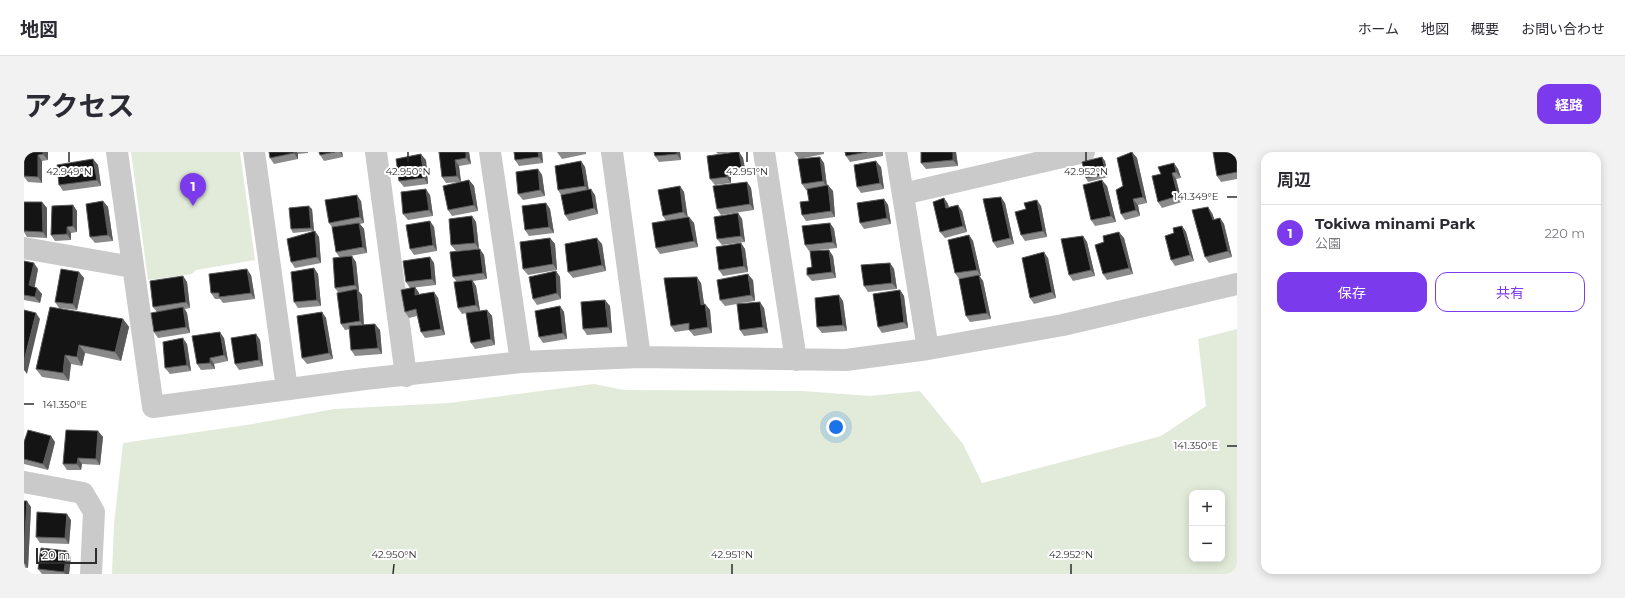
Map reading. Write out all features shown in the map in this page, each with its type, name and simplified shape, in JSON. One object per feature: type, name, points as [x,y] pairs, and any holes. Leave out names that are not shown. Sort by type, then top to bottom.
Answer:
[{"type":"street","points":[[117,152],[152,407],[287,389],[521,362],[640,357],[846,360],[928,349],[1062,325],[1237,284]]},
{"type":"street","points":[[254,152],[287,389]]},
{"type":"street","points":[[376,152],[406,376]]},
{"type":"street","points":[[490,152],[521,362]]},
{"type":"street","points":[[612,152],[640,357]]},
{"type":"street","points":[[764,152],[796,360]]},
{"type":"street","points":[[896,152],[928,349]]},
{"type":"street","points":[[903,194],[1084,152]]},
{"type":"street","points":[[24,248],[132,267]]},
{"type":"street","points":[[24,482],[83,493],[94,512],[91,574]]},
{"type":"green space","points":[[131,152],[240,152],[255,260],[196,270],[192,274],[148,280]]},
{"type":"green space","points":[[1237,329],[1237,574],[112,574],[114,524],[123,443],[253,424],[334,409],[449,403],[594,384],[624,390],[803,391],[870,396],[920,391],[963,444],[982,483],[1161,436],[1206,406],[1198,339]]},
{"type":"building","points":[[24,152],[43,152],[43,154],[38,155],[38,177],[24,176]]},
{"type":"building","points":[[269,152],[294,152],[294,153],[270,158]]},
{"type":"building","points":[[319,152],[335,152],[320,155]]},
{"type":"building","points":[[439,152],[466,152],[466,158],[455,160],[457,176],[442,177]]},
{"type":"building","points":[[514,152],[538,152],[539,157],[515,160]]},
{"type":"building","points":[[654,152],[677,152],[677,154],[655,156]]},
{"type":"building","points":[[739,152],[742,168],[727,171],[727,177],[710,179],[707,156]]},
{"type":"building","points":[[845,152],[867,152],[846,156]]},
{"type":"building","points":[[921,152],[953,152],[953,160],[921,163]]},
{"type":"building","points":[[1132,152],[1143,197],[1133,199],[1136,210],[1121,214],[1116,190],[1123,186],[1117,158]]},
{"type":"building","points":[[1213,152],[1237,152],[1237,172],[1217,176]]},
{"type":"building","points":[[421,154],[424,178],[399,181],[396,159]]},
{"type":"building","points":[[820,157],[823,181],[802,184],[798,159]]},
{"type":"building","points":[[1102,157],[1106,174],[1086,178],[1082,162]]},
{"type":"building","points":[[93,159],[97,180],[59,185],[57,165]]},
{"type":"building","points":[[581,161],[585,186],[558,190],[555,166]]},
{"type":"building","points":[[876,161],[880,183],[857,187],[854,165]]},
{"type":"building","points":[[1174,163],[1176,172],[1172,173],[1178,196],[1158,202],[1152,176],[1161,174],[1158,167]]},
{"type":"building","points":[[538,169],[540,190],[518,194],[516,172]]},
{"type":"building","points":[[469,180],[474,205],[448,210],[443,186]]},
{"type":"building","points":[[1102,180],[1111,216],[1091,220],[1083,185]]},
{"type":"building","points":[[747,182],[750,204],[717,209],[713,186]]},
{"type":"building","points":[[828,185],[831,211],[802,215],[800,202],[809,201],[807,189]]},
{"type":"building","points":[[680,186],[683,212],[663,216],[658,190]]},
{"type":"building","points":[[426,189],[429,210],[403,214],[401,192]]},
{"type":"building","points":[[591,189],[594,208],[565,215],[561,195]]},
{"type":"building","points":[[357,195],[360,217],[329,223],[325,200]]},
{"type":"building","points":[[1001,197],[1010,238],[993,242],[983,199]]},
{"type":"building","points":[[944,198],[946,208],[958,205],[963,226],[940,232],[933,202]]},
{"type":"building","points":[[884,199],[887,218],[860,223],[857,203]]},
{"type":"building","points":[[1037,200],[1043,231],[1021,235],[1015,212],[1026,209],[1024,203]]},
{"type":"building","points":[[103,201],[108,235],[90,237],[86,204]]},
{"type":"building","points":[[24,202],[42,202],[43,232],[24,231]]},
{"type":"building","points":[[546,203],[549,227],[525,230],[522,206]]},
{"type":"building","points":[[73,205],[73,226],[67,227],[67,234],[51,235],[52,206]]},
{"type":"building","points":[[309,206],[311,228],[291,229],[289,208]]},
{"type":"building","points":[[1208,207],[1213,220],[1220,218],[1228,251],[1205,257],[1192,210]]},
{"type":"building","points":[[738,213],[741,236],[717,239],[714,217]]},
{"type":"building","points":[[472,216],[475,243],[451,245],[449,219]]},
{"type":"building","points":[[689,217],[694,241],[656,248],[652,223]]},
{"type":"building","points":[[430,221],[433,245],[410,249],[406,225]]},
{"type":"building","points":[[359,223],[363,247],[336,252],[332,227]]},
{"type":"building","points":[[830,223],[833,242],[805,245],[802,226]]},
{"type":"building","points":[[1182,226],[1190,255],[1171,260],[1165,236],[1174,233],[1173,228]]},
{"type":"building","points":[[315,231],[317,257],[291,262],[287,239]]},
{"type":"building","points":[[1119,232],[1129,268],[1103,274],[1095,245],[1104,242],[1103,236]]},
{"type":"building","points":[[969,235],[977,270],[955,273],[948,240]]},
{"type":"building","points":[[1083,236],[1091,270],[1069,275],[1061,239]]},
{"type":"building","points":[[550,238],[553,264],[523,269],[520,242]]},
{"type":"building","points":[[597,238],[602,265],[568,272],[565,244]]},
{"type":"building","points":[[741,243],[744,266],[719,270],[716,247]]},
{"type":"building","points":[[480,249],[483,273],[453,277],[450,252]]},
{"type":"building","points":[[829,250],[832,272],[807,275],[807,268],[812,267],[810,251]]},
{"type":"building","points":[[1044,252],[1052,292],[1030,298],[1022,258]]},
{"type":"building","points":[[352,256],[355,285],[335,288],[333,258]]},
{"type":"building","points":[[430,257],[432,279],[406,282],[403,261]]},
{"type":"building","points":[[24,261],[34,263],[29,285],[37,288],[35,297],[24,295]]},
{"type":"building","points":[[890,263],[892,283],[864,286],[861,265]]},
{"type":"building","points":[[314,268],[317,300],[294,302],[291,272]]},
{"type":"building","points":[[61,269],[79,272],[73,304],[55,302]]},
{"type":"building","points":[[247,269],[251,293],[219,297],[219,293],[211,293],[209,274]]},
{"type":"building","points":[[556,271],[557,293],[533,299],[529,277]]},
{"type":"building","points":[[748,274],[751,295],[720,300],[717,280]]},
{"type":"building","points":[[979,275],[987,313],[966,316],[959,279]]},
{"type":"building","points":[[183,276],[186,302],[153,307],[150,281]]},
{"type":"building","points":[[697,277],[701,305],[705,304],[708,327],[689,330],[689,323],[671,326],[664,278]]},
{"type":"building","points":[[472,280],[476,305],[458,308],[454,282]]},
{"type":"building","points":[[415,287],[415,295],[434,292],[441,329],[421,332],[416,309],[405,312],[401,290]]},
{"type":"building","points":[[357,289],[360,321],[341,324],[337,293]]},
{"type":"building","points":[[900,290],[904,322],[878,327],[873,294]]},
{"type":"building","points":[[839,295],[843,325],[817,327],[815,298]]},
{"type":"building","points":[[605,300],[608,327],[583,329],[581,302]]},
{"type":"building","points":[[760,302],[763,327],[740,330],[737,304]]},
{"type":"building","points":[[560,306],[563,333],[539,337],[535,311]]},
{"type":"building","points":[[50,307],[123,319],[115,352],[79,345],[77,357],[65,355],[63,373],[36,369]]},
{"type":"building","points":[[183,307],[186,327],[154,332],[151,313]]},
{"type":"building","points":[[24,310],[36,313],[24,361]]},
{"type":"building","points":[[487,310],[491,339],[471,343],[466,313]]},
{"type":"building","points":[[322,312],[329,353],[302,358],[297,316]]},
{"type":"building","points":[[375,324],[378,348],[351,350],[349,326]]},
{"type":"building","points":[[220,332],[224,355],[210,358],[210,363],[197,364],[192,336]]},
{"type":"building","points":[[256,334],[259,360],[235,364],[231,338]]},
{"type":"building","points":[[183,338],[187,365],[165,368],[163,342]]},
{"type":"building","points":[[28,430],[51,436],[43,464],[24,459],[24,442]]},
{"type":"building","points":[[66,430],[98,431],[96,459],[78,458],[77,464],[63,464]]},
{"type":"building","points":[[24,501],[27,501],[24,551]]},
{"type":"building","points":[[37,512],[67,514],[65,538],[36,537]]},
{"type":"building","points":[[41,548],[67,551],[64,572],[38,569]]},
{"type":"place","name":"Tokiwa minami Park","points":[[193,206]]}]
